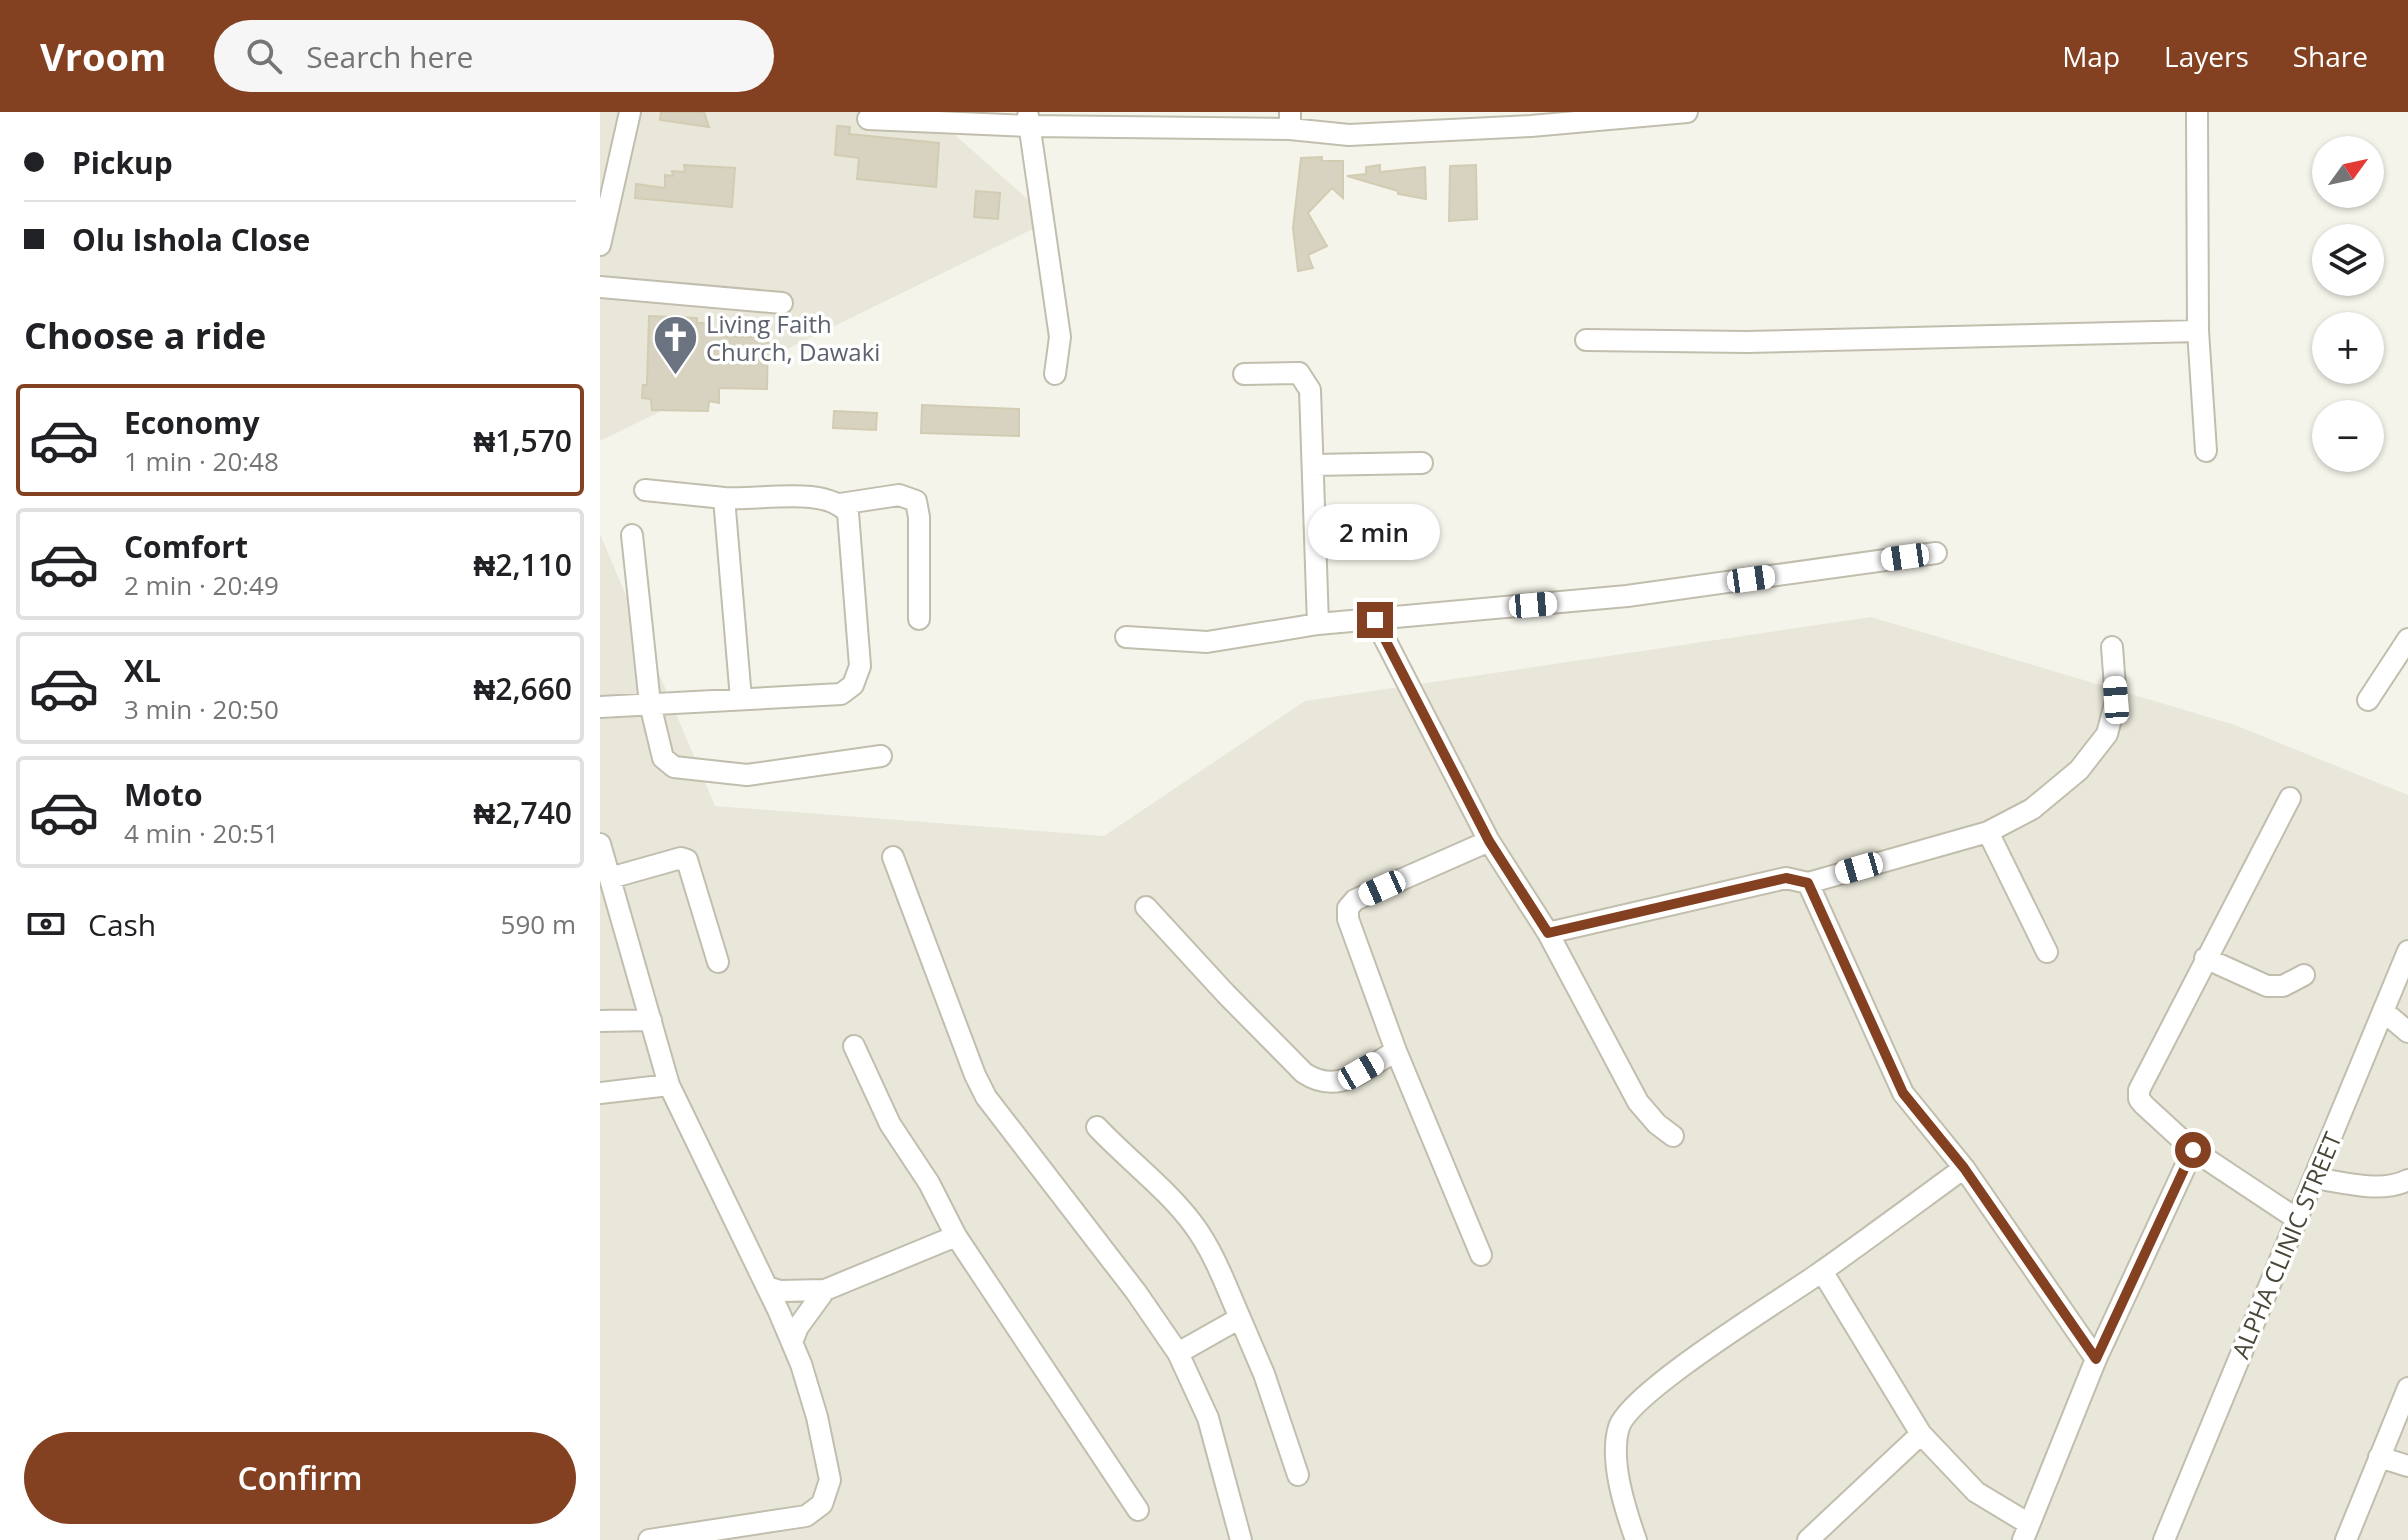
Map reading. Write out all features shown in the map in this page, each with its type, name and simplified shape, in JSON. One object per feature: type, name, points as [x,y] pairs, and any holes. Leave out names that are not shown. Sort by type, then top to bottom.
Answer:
[{"type":"street","points":[[600,245],[608,176],[630,112]]},
{"type":"street","points":[[868,119],[1290,120],[1349,135],[1531,126],[1687,112]]},
{"type":"street","points":[[2197,112],[2198,331],[2206,451]]},
{"type":"street","points":[[1029,119],[1060,337],[1055,374]]},
{"type":"street","points":[[600,287],[782,303]]},
{"type":"street","points":[[1586,340],[1761,341],[2198,331]]},
{"type":"street","points":[[1244,374],[1299,373],[1310,390],[1318,624]]},
{"type":"street","points":[[1313,465],[1422,463]]},
{"type":"street","points":[[600,707],[841,694],[853,685],[860,666],[848,513],[840,504],[819,496],[745,500],[645,490]]},
{"type":"street","points":[[840,504],[899,495],[916,501],[919,619]]},
{"type":"street","points":[[724,498],[741,699]]},
{"type":"street","points":[[632,535],[650,704],[663,758],[674,767],[747,775],[881,756]]},
{"type":"street","points":[[1126,637],[1207,642],[1318,624],[1627,596],[1936,553]]},
{"type":"street","points":[[1375,620],[1489,841],[1548,933],[1638,1102],[1657,1124],[1673,1136]]},
{"type":"street","points":[[2368,700],[2408,639]]},
{"type":"street","points":[[1548,933],[1786,878],[1808,883],[1988,832],[2032,809],[2079,770],[2107,734],[2116,700],[2112,647]]},
{"type":"street","points":[[2290,798],[2205,958],[2139,1090],[2139,1099],[2193,1150],[2297,1219]]},
{"type":"street","points":[[1988,832],[2047,952]]},
{"type":"street","points":[[1481,1255],[1396,1051],[1348,919],[1348,908],[1355,900],[1489,841]]},
{"type":"street","points":[[600,844],[669,1085],[792,1342],[817,1417],[830,1480],[822,1504],[806,1516],[649,1540]]},
{"type":"street","points":[[893,857],[986,1097],[1136,1292],[1178,1353],[1208,1418],[1241,1540]]},
{"type":"street","points":[[610,878],[681,858],[687,860],[718,962]]},
{"type":"street","points":[[1808,883],[1903,1093],[1964,1168],[2096,1359]]},
{"type":"street","points":[[1146,907],[1226,994],[1304,1073],[1316,1081],[1329,1084],[1343,1081],[1396,1051]]},
{"type":"street","name":"ALPHA CLINIC STREET","points":[[2164,1540],[2408,951]]},
{"type":"street","points":[[2205,958],[2267,986],[2283,986],[2304,975]]},
{"type":"street","points":[[2383,1011],[2408,1032]]},
{"type":"street","points":[[600,1021],[651,1020]]},
{"type":"street","points":[[854,1046],[890,1124],[929,1183],[956,1236],[1138,1510]]},
{"type":"street","points":[[600,1093],[669,1085]]},
{"type":"street","points":[[1097,1127],[1177,1204],[1209,1250],[1264,1374],[1298,1475]]},
{"type":"street","points":[[1822,1271],[1921,1434],[1976,1492],[2026,1532],[2096,1359],[2193,1150]]},
{"type":"street","points":[[1636,1540],[1623,1501],[1619,1476],[1619,1426],[1627,1413],[1660,1382],[1822,1271],[1964,1168]]},
{"type":"street","points":[[2314,1178],[2381,1187],[2408,1180]]},
{"type":"street","points":[[767,1287],[780,1291],[825,1290],[956,1236]]},
{"type":"street","points":[[792,1342],[798,1327],[825,1290]]},
{"type":"street","points":[[1178,1353],[1240,1318]]},
{"type":"street","points":[[2346,1540],[2408,1388]]},
{"type":"street","points":[[1808,1540],[1921,1434]]},
{"type":"street","points":[[2379,1457],[2408,1466]]},
{"type":"shaded area","points":[[600,112],[929,112],[1051,220],[600,441]]},
{"type":"shaded area","points":[[600,534],[715,806],[1104,836],[1305,701],[1871,617],[2235,725],[2408,795],[2408,1540],[600,1540]]},
{"type":"building","points":[[661,112],[704,112],[709,127],[660,120]]},
{"type":"building","points":[[837,126],[850,127],[849,134],[939,143],[936,187],[857,179],[859,158],[835,155]]},
{"type":"building","points":[[1322,157],[1322,161],[1343,161],[1343,198],[1332,188],[1308,213],[1327,246],[1308,255],[1313,268],[1298,271],[1293,228],[1301,158]]},
{"type":"building","points":[[684,165],[735,168],[732,207],[635,198],[636,184],[665,188],[665,175],[673,176],[672,171],[685,172]]},
{"type":"building","points":[[1380,165],[1380,172],[1425,167],[1426,199],[1398,194],[1398,191],[1347,176],[1366,174],[1366,167]]},
{"type":"building","points":[[1476,165],[1477,219],[1449,221],[1450,166]]},
{"type":"building","points":[[976,191],[1000,193],[998,219],[974,217]]},
{"type":"building","points":[[649,316],[697,318],[697,323],[710,323],[710,336],[768,338],[767,389],[719,388],[719,403],[709,401],[708,411],[652,410],[651,399],[642,398],[643,385],[647,385]]},
{"type":"building","points":[[922,405],[1019,409],[1019,436],[921,433]]},
{"type":"building","points":[[834,411],[877,413],[876,430],[833,428]]},
{"type":"place","name":"Living Faith Church, Dawaki","points":[[675,376]]},
{"type":"route","points":[[1375,620],[1489,841],[1548,933],[1786,878],[1808,883],[1903,1093],[1964,1168],[2096,1359],[2193,1150]]}]
